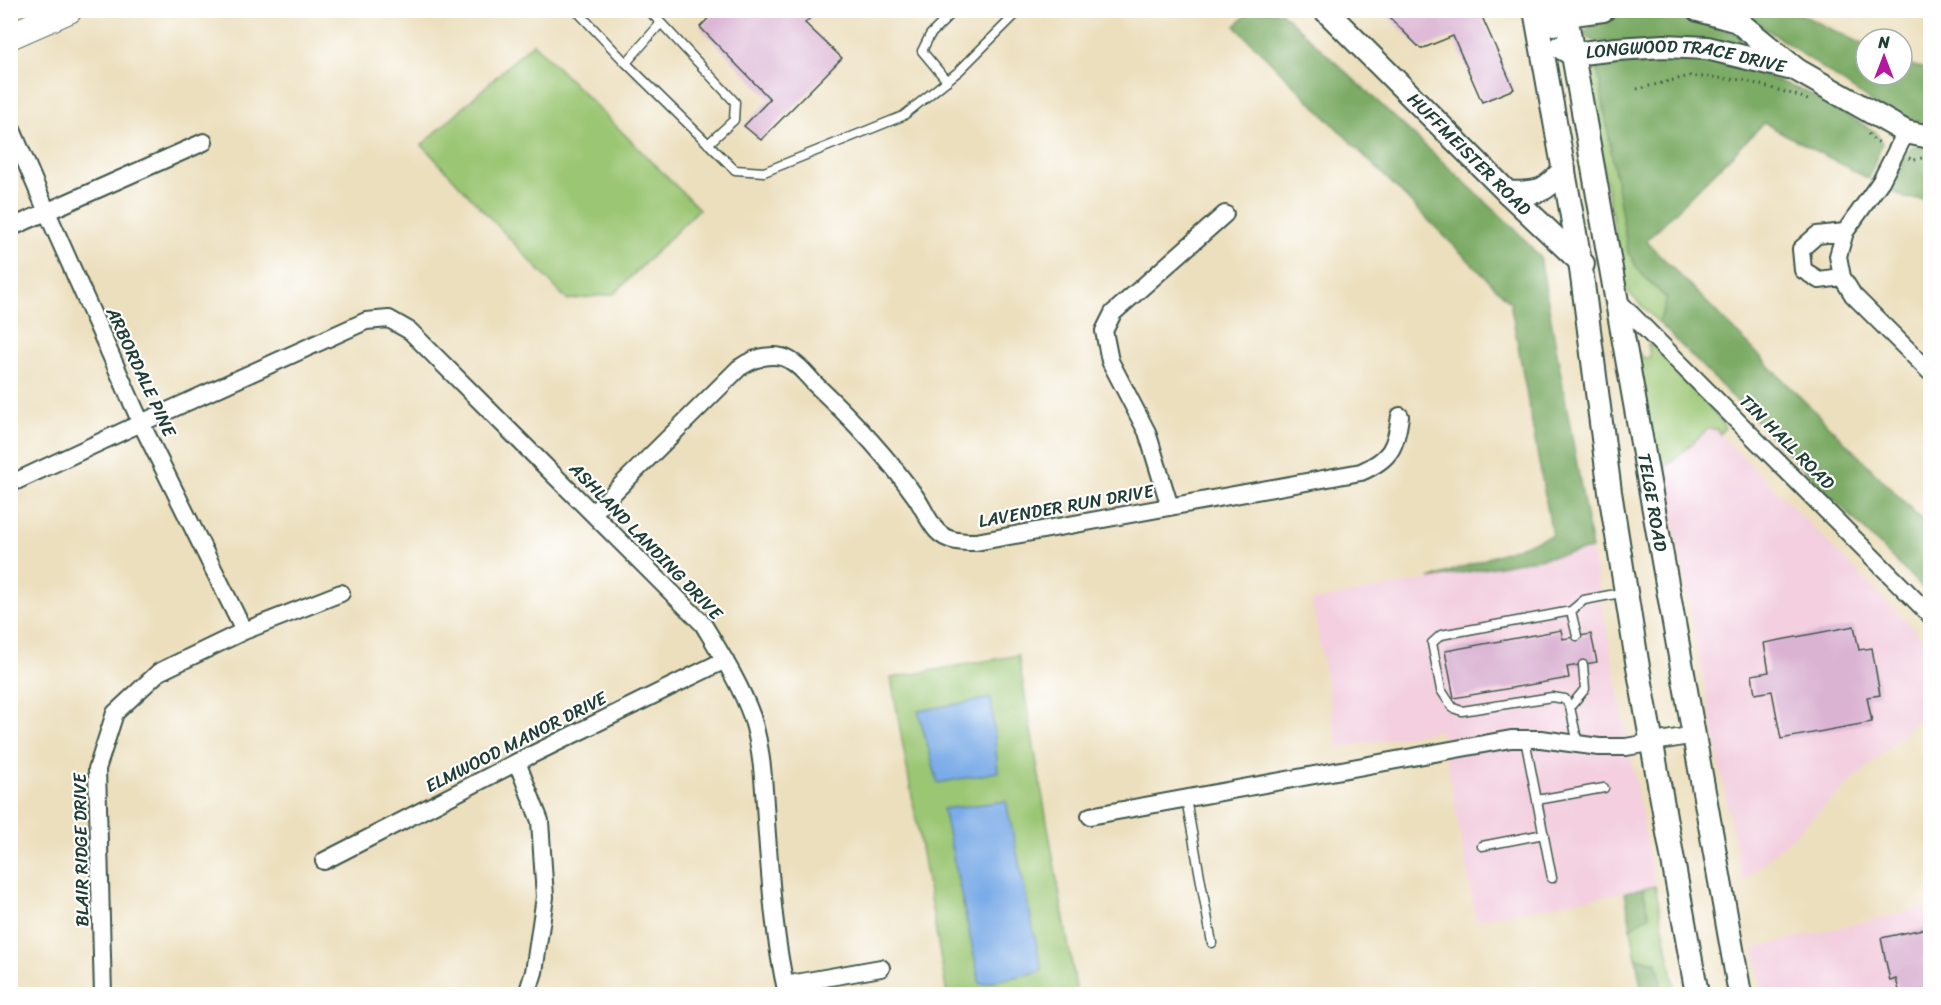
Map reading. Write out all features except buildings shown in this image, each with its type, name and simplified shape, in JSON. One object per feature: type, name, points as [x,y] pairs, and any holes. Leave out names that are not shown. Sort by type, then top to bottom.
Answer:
[{"type":"main road","points":[[10,36],[69,10]]},
{"type":"main road","name":"HUFFMEISTER ROAD","points":[[1325,10],[1615,298]]},
{"type":"main road","points":[[1536,10],[1580,261],[1610,492],[1626,592],[1697,994]]},
{"type":"main road","points":[[1540,36],[1565,13],[1603,10]]},
{"type":"main road","name":"LONGWOOD TRACE DRIVE","points":[[1698,10],[1737,21],[1797,70],[1902,141],[1930,137]]},
{"type":"main road","name":"TELGE ROAD","points":[[1565,13],[1740,994]]},
{"type":"main road","name":"LONGWOOD TRACE DRIVE","points":[[1540,36],[1572,54],[1664,46],[1707,48],[1797,70]]},
{"type":"main road","points":[[1508,194],[1534,192],[1548,187],[1564,170]]},
{"type":"street","name":"ARBORDALE PINE","points":[[10,125],[141,423],[244,631]]},
{"type":"street","points":[[1902,141],[1881,181],[1845,232],[1838,256],[1842,277],[1852,295],[1930,372]]},
{"type":"street","points":[[10,228],[204,142]]},
{"type":"street","points":[[1170,507],[1147,432],[1110,361],[1104,331],[1113,313],[1225,214]]},
{"type":"street","points":[[1842,277],[1819,280],[1803,270],[1801,249],[1817,235],[1845,232]]},
{"type":"street","name":"TIN HALL ROAD","points":[[1615,298],[1930,615]]},
{"type":"street","name":"ASHLAND LANDING DRIVE","points":[[141,423],[366,321],[389,319],[410,331],[703,624],[725,660],[741,689],[752,719],[763,774],[775,917],[786,990]]},
{"type":"street","name":"LAVENDER RUN DRIVE","points":[[593,513],[739,368],[749,361],[762,357],[784,357],[798,367],[842,409],[881,453],[915,495],[938,531],[960,542],[976,542],[1361,472],[1374,467],[1389,455],[1397,438],[1400,416]]},
{"type":"street","points":[[10,484],[141,423]]},
{"type":"street","name":"BLAIR RIDGE DRIVE","points":[[103,994],[97,770],[115,713],[159,672],[244,631],[341,593]]},
{"type":"street","name":"ELMWOOD MANOR DRIVE","points":[[324,861],[517,762],[725,660]]},
{"type":"street","points":[[1090,816],[1511,739],[1541,739],[1599,747],[1626,747],[1694,735]]},
{"type":"street","points":[[517,762],[540,821],[545,897],[534,972],[527,994]]},
{"type":"street","points":[[786,990],[881,968]]},
{"type":"lane","points":[[576,10],[626,63],[735,170],[764,172],[903,116],[947,81],[1020,10]]},
{"type":"lane","points":[[648,10],[735,102],[734,120],[708,144]]},
{"type":"lane","points":[[947,81],[922,51],[930,35],[954,10]]},
{"type":"lane","points":[[626,63],[661,23]]},
{"type":"lane","points":[[1578,744],[1570,707],[1565,699],[1552,697],[1462,711],[1453,708],[1441,690],[1432,644],[1441,635],[1571,611],[1584,600],[1626,592]]},
{"type":"lane","points":[[1571,611],[1577,636]]},
{"type":"lane","points":[[1570,707],[1585,689],[1583,665]]},
{"type":"lane","points":[[1525,739],[1552,879]]},
{"type":"lane","points":[[1537,800],[1604,788]]},
{"type":"lane","points":[[1186,799],[1212,943]]},
{"type":"lane","points":[[1482,846],[1544,834]]},
{"type":"path","points":[[1637,89],[1690,76],[1743,80],[1809,101]]},
{"type":"path","points":[[1862,128],[1874,140],[1902,141],[1914,160],[1930,157]]},
{"type":"shaded area","points":[[1709,423],[1930,645],[1930,709],[1742,883],[1662,461]]},
{"type":"shaded area","points":[[1592,549],[1655,886],[1476,920],[1441,730],[1338,748],[1312,601]]},
{"type":"shaded area","points":[[1930,906],[1930,994],[1763,994],[1754,948]]},
{"type":"green space","points":[[1250,11],[1280,11],[1515,229],[1540,257],[1592,549],[1429,579],[1552,535],[1510,302],[1235,26]]},
{"type":"green space","points":[[1724,11],[1794,11],[1854,40],[1854,87],[1914,87],[1914,66],[1930,70],[1930,126],[1883,110],[1769,31]]},
{"type":"green space","points":[[1624,15],[1665,15],[1701,22],[1739,35],[1742,41],[1736,46],[1597,42],[1587,38],[1583,33],[1599,20]]},
{"type":"green space","points":[[533,43],[699,209],[614,294],[567,300],[422,145]]},
{"type":"green space","points":[[1634,58],[1695,58],[1751,70],[1810,94],[1876,132],[1882,143],[1869,179],[1764,123],[1646,241],[1930,528],[1930,596],[1659,323],[1667,299],[1639,271],[1628,252],[1597,65]]},
{"type":"green space","points":[[1597,65],[1628,252],[1639,271],[1667,299],[1659,323],[1626,290],[1587,79]]},
{"type":"green space","points":[[1912,146],[1930,148],[1930,200],[1905,198],[1887,188]]},
{"type":"green space","points":[[1648,344],[1655,347],[1725,428],[1720,434],[1716,429],[1708,429],[1664,469],[1659,468],[1655,462],[1637,358],[1638,352],[1644,358],[1650,357]]},
{"type":"green space","points":[[1018,655],[1077,994],[947,994],[891,678]]},
{"type":"green space","points":[[1655,886],[1676,994],[1663,994],[1657,962],[1636,958],[1631,928],[1649,915],[1643,889]]},
{"type":"green space","points":[[1643,889],[1649,915],[1631,928],[1625,892]]},
{"type":"green space","points":[[1636,958],[1657,962],[1663,994],[1642,994]]},
{"type":"water","points":[[991,698],[998,772],[938,783],[918,711]]},
{"type":"water","points":[[1006,801],[1042,971],[980,984],[943,809]]}]
